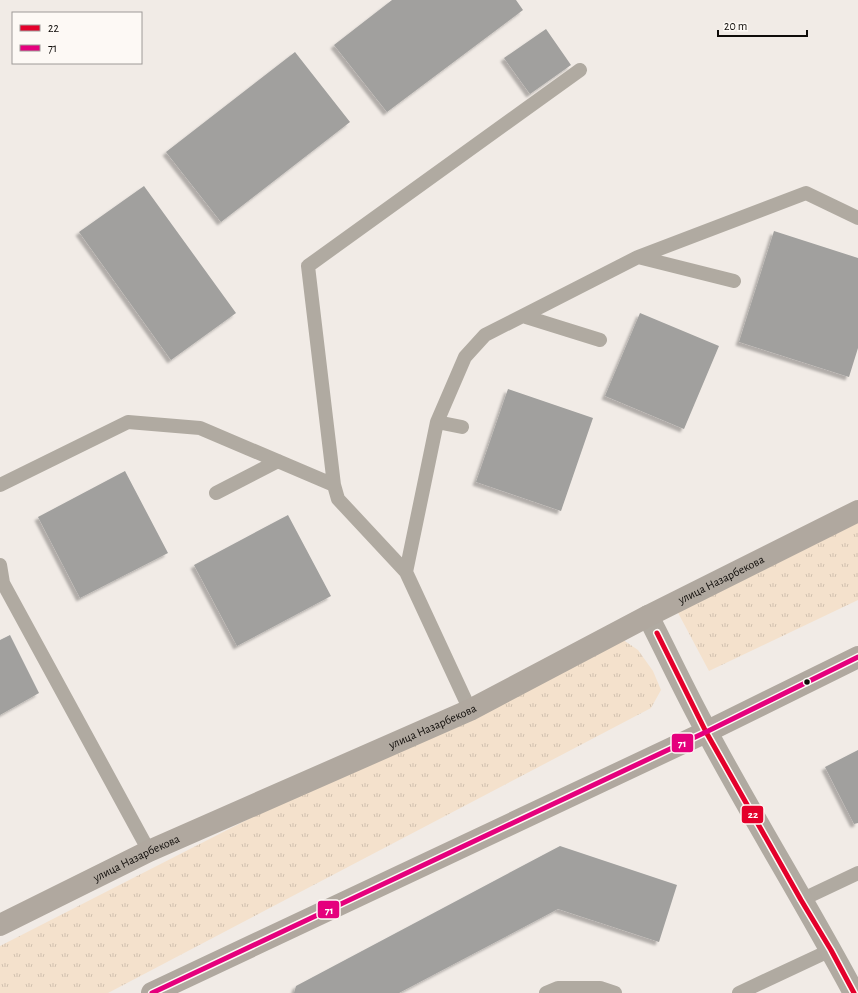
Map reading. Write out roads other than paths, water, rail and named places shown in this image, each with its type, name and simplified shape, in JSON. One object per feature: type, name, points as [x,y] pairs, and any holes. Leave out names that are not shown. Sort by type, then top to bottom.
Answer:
[{"type":"street","name":"улица Назарбекова","points":[[0,925],[149,851],[470,710],[648,616],[858,511]]},
{"type":"street","points":[[648,616],[706,732],[831,950],[854,993]]},
{"type":"street","points":[[152,993],[706,732],[858,657]]},
{"type":"lane","points":[[470,710],[406,572],[338,499],[334,485],[308,266],[580,70]]},
{"type":"lane","points":[[406,572],[437,422],[465,357],[484,335],[638,257],[806,192],[858,218]]},
{"type":"lane","points":[[638,257],[734,281]]},
{"type":"lane","points":[[523,316],[600,340]]},
{"type":"lane","points":[[0,485],[128,422],[200,428],[334,485]]},
{"type":"lane","points":[[437,422],[462,428]]},
{"type":"lane","points":[[216,492],[278,461]]},
{"type":"lane","points":[[0,565],[1,584],[149,851]]},
{"type":"lane","points":[[801,900],[858,873]]},
{"type":"lane","points":[[739,993],[831,950]]},
{"type":"lane","points":[[546,993],[558,988],[600,988],[616,993]]}]
